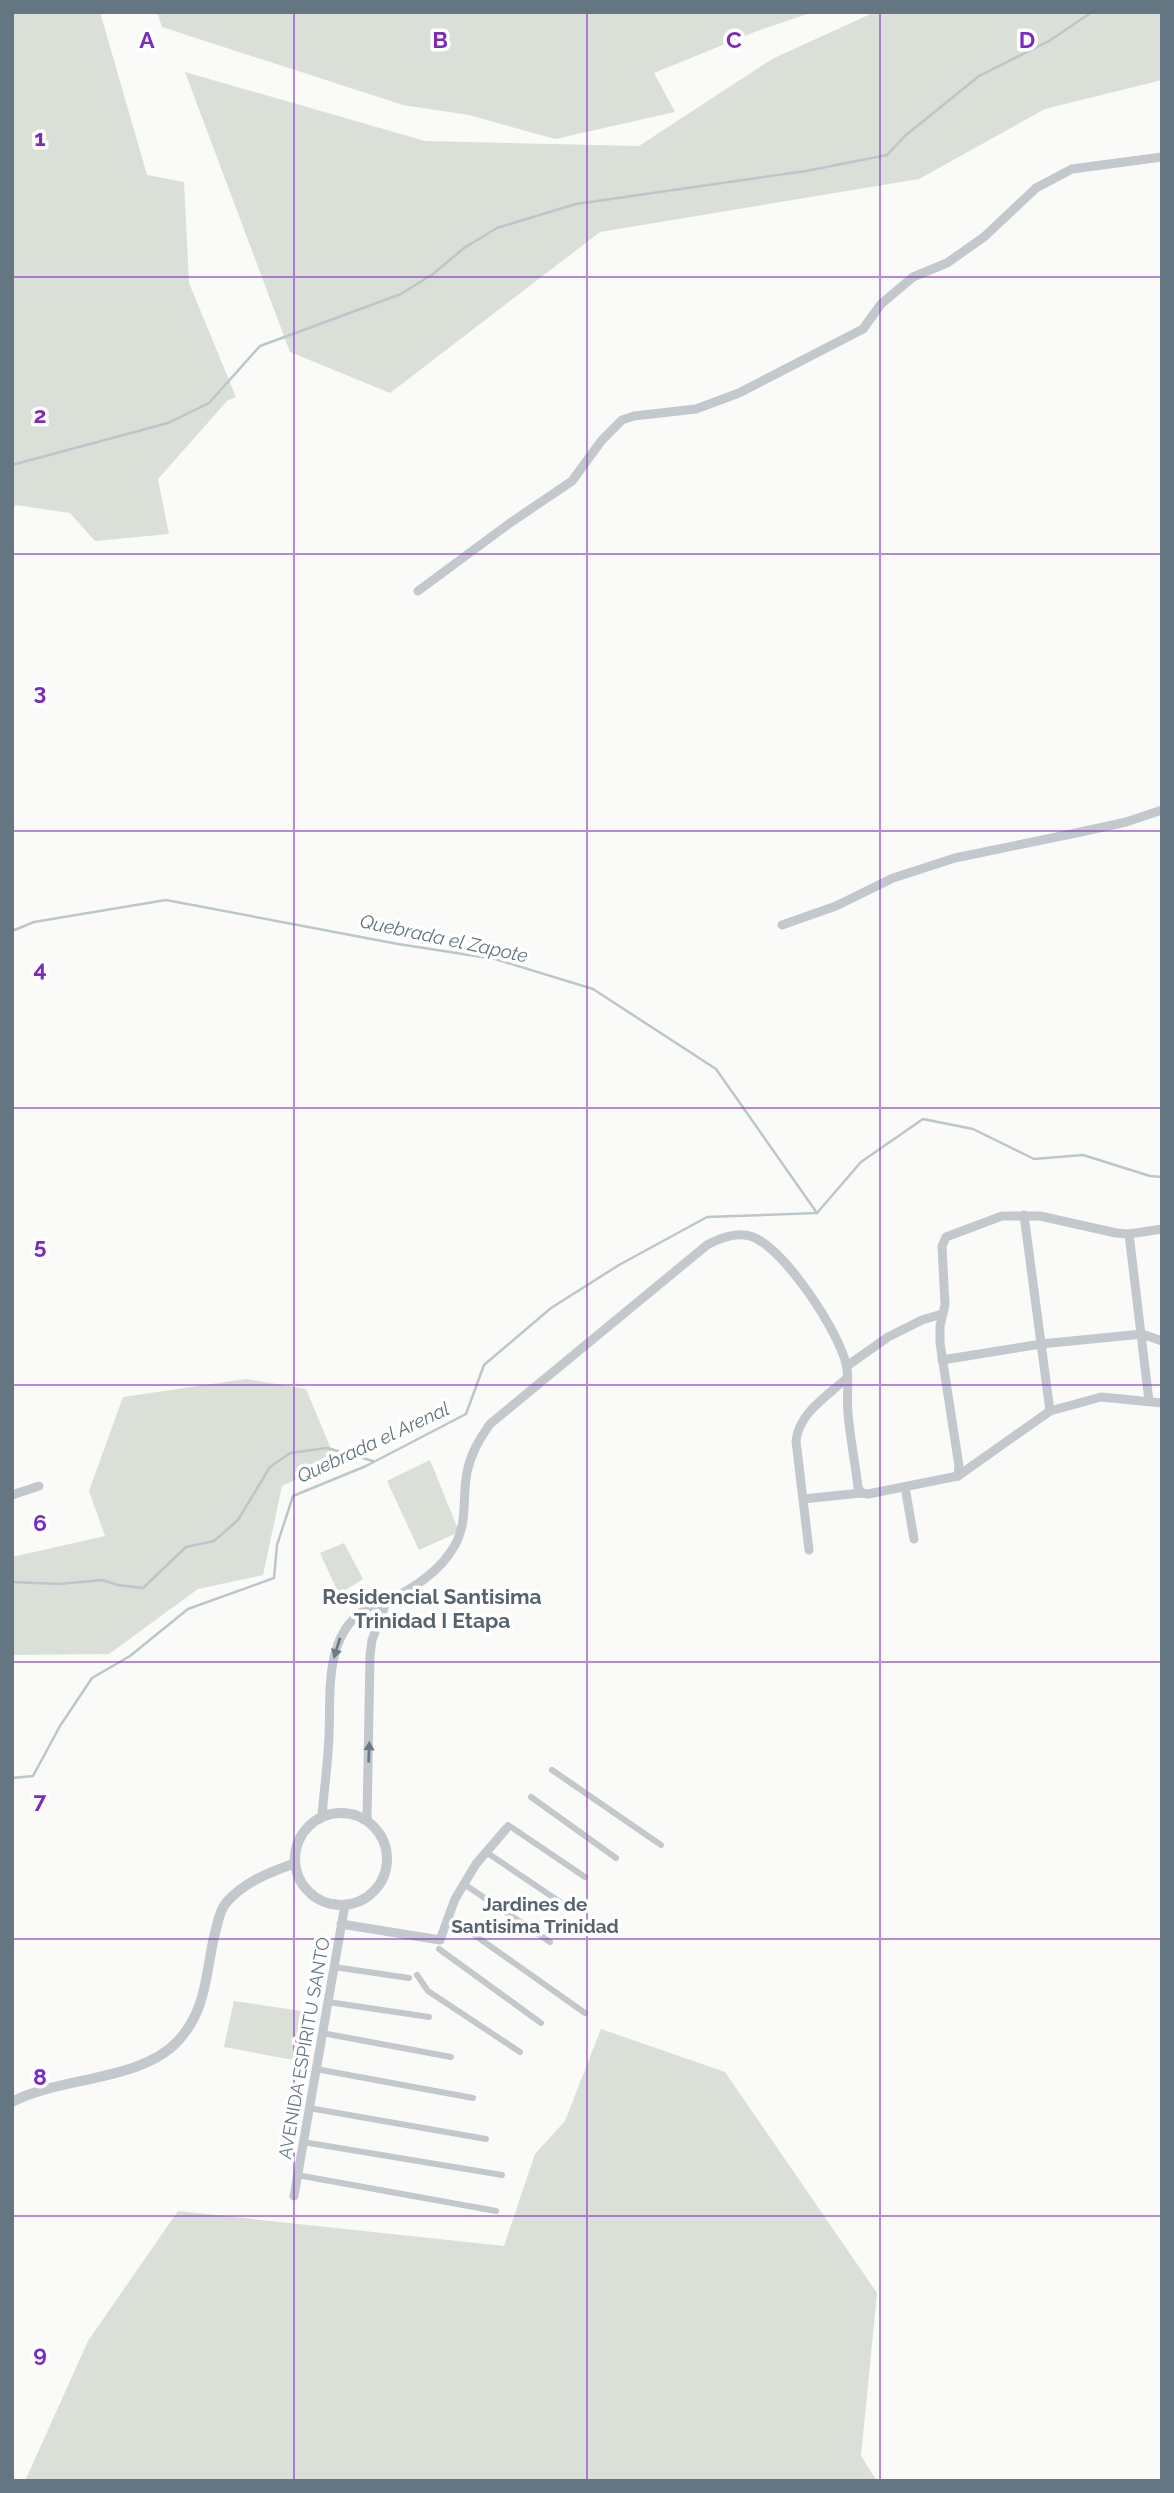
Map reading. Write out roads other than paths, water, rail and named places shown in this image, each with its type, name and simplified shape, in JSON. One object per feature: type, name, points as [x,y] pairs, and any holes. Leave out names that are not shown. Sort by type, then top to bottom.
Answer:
[{"type":"street","points":[[418,591],[572,481],[601,440],[621,420],[696,409],[739,393],[863,329],[881,304],[913,277],[947,263],[984,237],[1036,188],[1072,169],[1162,157]]},
{"type":"street","points":[[782,925],[836,906],[894,878],[955,858],[1126,822],[1162,810]]},
{"type":"street","points":[[1024,1215],[1050,1411]]},
{"type":"street","points":[[962,1471],[940,1343],[945,1305],[942,1246],[946,1237],[1002,1216],[1024,1215],[1129,1234],[1162,1229]]},
{"type":"street","points":[[1129,1234],[1149,1401]]},
{"type":"street","points":[[323,1816],[333,1659],[348,1623],[371,1606],[383,1604],[424,1581],[453,1549],[460,1537],[464,1519],[467,1474],[472,1454],[475,1444],[490,1424],[707,1245],[722,1236],[750,1236],[771,1247],[820,1308],[847,1366],[847,1410],[858,1487],[862,1493]]},
{"type":"street","points":[[847,1366],[888,1337],[922,1320],[942,1314]]},
{"type":"street","points":[[942,1360],[1041,1344],[1142,1334],[1162,1340]]},
{"type":"street","points":[[940,1343],[960,1357]]},
{"type":"street","points":[[809,1550],[797,1431],[801,1421],[847,1378]]},
{"type":"street","points":[[803,1499],[905,1488],[962,1471],[1050,1411],[1101,1397],[1162,1403]]},
{"type":"street","points":[[12,1495],[39,1486]]},
{"type":"street","points":[[905,1488],[914,1539]]},
{"type":"street","points":[[367,1820],[370,1655],[383,1604]]},
{"type":"street","points":[[552,1770],[661,1845]]},
{"type":"street","points":[[531,1797],[616,1858]]},
{"type":"street","points":[[337,1813],[353,1814],[367,1820],[386,1845],[387,1869],[377,1888],[362,1900],[345,1905],[324,1901],[306,1889],[295,1863],[298,1842],[304,1832],[323,1816],[337,1813]]},
{"type":"street","points":[[341,1924],[440,1940],[455,1899],[486,1852],[507,1827],[585,1877]]},
{"type":"street","points":[[486,1852],[563,1904]]},
{"type":"street","points":[[12,2102],[154,2060],[176,2043],[201,2007],[214,1937],[224,1905],[238,1890],[295,1863]]},
{"type":"street","points":[[464,1884],[550,1942]]},
{"type":"street","name":"AVENIDA ESPÍRITU SANTO","points":[[294,2196],[345,1905]]},
{"type":"street","points":[[449,1917],[585,2013]]},
{"type":"street","points":[[439,1949],[541,2023]]},
{"type":"street","points":[[334,1967],[409,1978]]},
{"type":"street","points":[[417,1975],[428,1991],[520,2053]]},
{"type":"street","points":[[328,2002],[429,2017]]},
{"type":"street","points":[[322,2033],[451,2057]]},
{"type":"street","points":[[316,2069],[473,2098]]},
{"type":"street","points":[[309,2108],[486,2139]]},
{"type":"street","points":[[303,2142],[502,2175]]},
{"type":"street","points":[[297,2175],[496,2211]]},
{"type":"waterway","points":[[12,465],[168,423],[209,403],[260,346],[401,294],[433,274],[464,248],[497,228],[576,204],[806,171],[887,155],[906,135],[979,76],[1049,41],[1092,12]]},
{"type":"waterway","name":"Quebrada el Zapote","points":[[12,931],[34,922],[166,900],[398,944],[495,959],[593,989],[716,1069],[817,1213]]},
{"type":"waterway","points":[[817,1213],[861,1162],[923,1119],[973,1129],[1034,1159],[1083,1155],[1150,1176],[1162,1177]]},
{"type":"waterway","name":"Quebrada el Arenal","points":[[12,1778],[33,1776],[60,1726],[92,1678],[130,1656],[188,1609],[274,1578],[277,1545],[293,1496],[366,1466],[466,1414],[484,1365],[551,1308],[619,1265],[707,1217],[817,1213]]},
{"type":"waterway","points":[[12,1582],[59,1584],[102,1580],[143,1588],[186,1547],[214,1541],[238,1520],[270,1467],[290,1453],[327,1448],[373,1461]]},
{"type":"district","name":"Residencial Santisima Trinidad I Etapa","points":[[432,1608]]},
{"type":"district","name":"Jardines de Santisima Trinidad","points":[[535,1915]]}]
